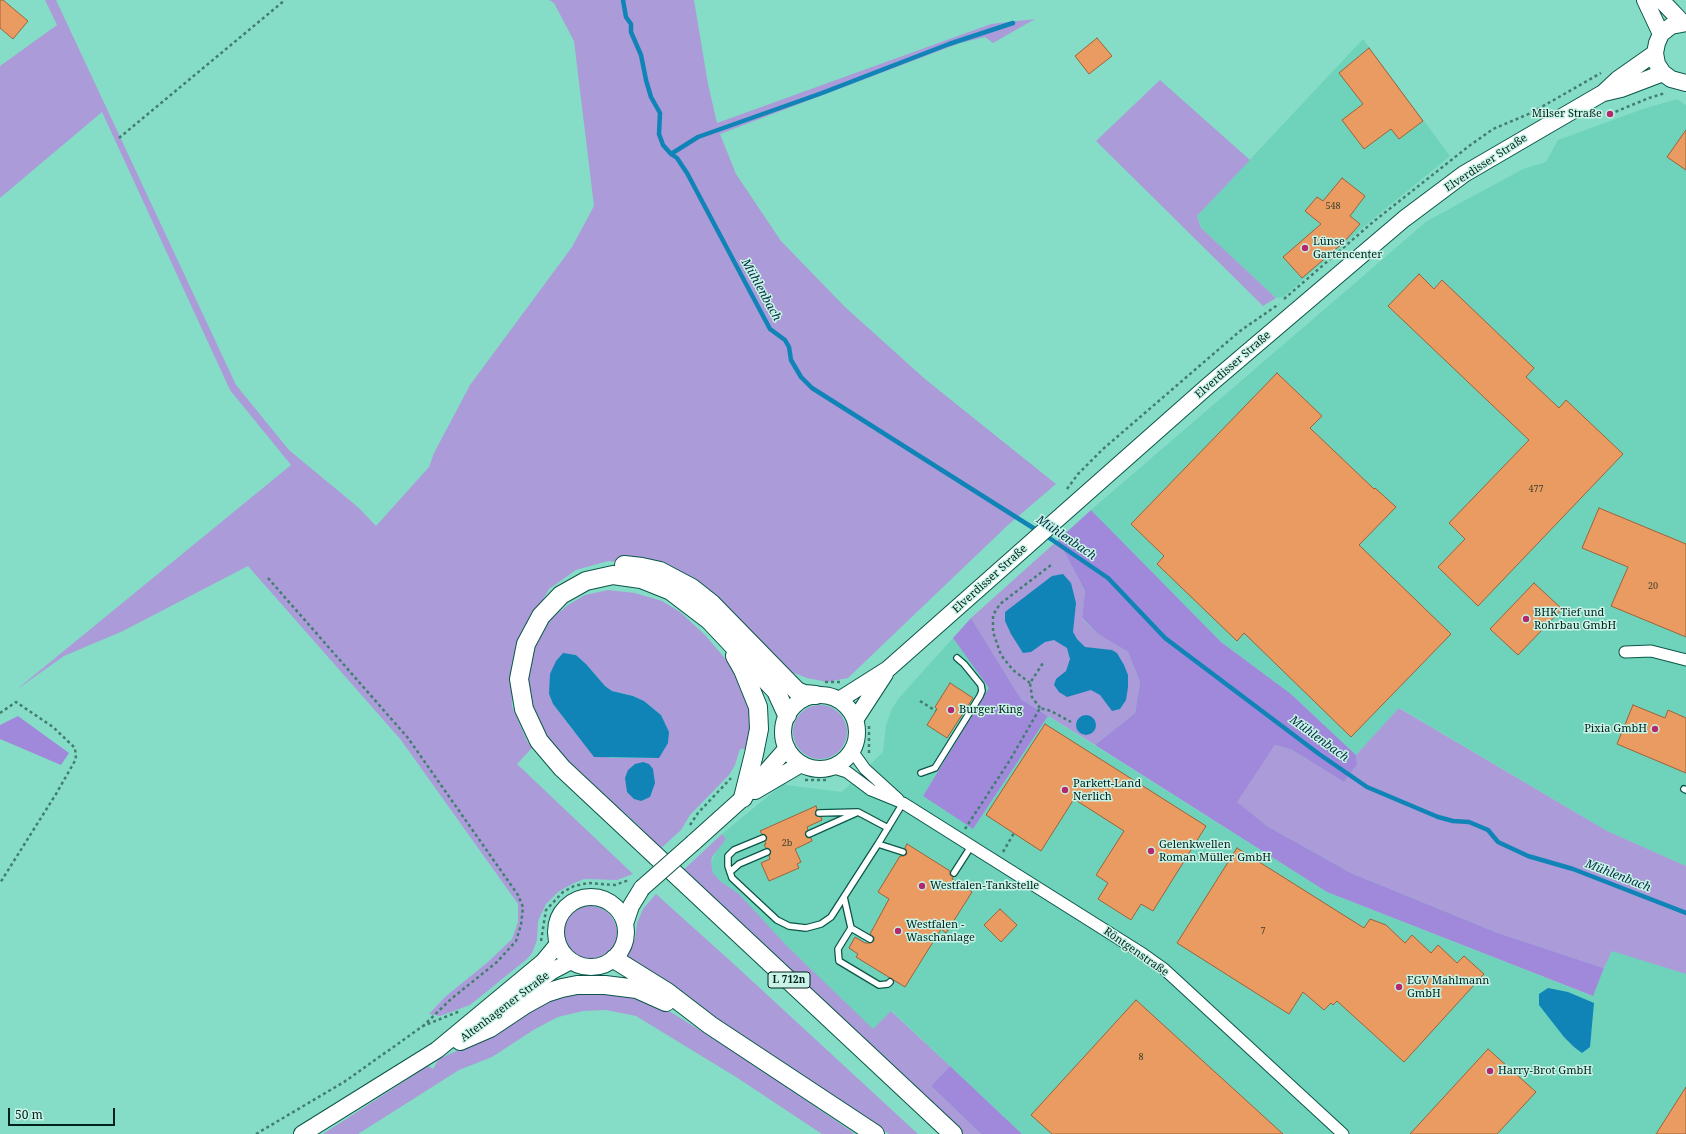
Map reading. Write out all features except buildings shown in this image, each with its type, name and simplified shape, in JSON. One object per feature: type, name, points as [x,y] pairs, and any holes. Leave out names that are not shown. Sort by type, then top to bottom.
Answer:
[{"type":"main road","points":[[1645,0],[1662,34]]},
{"type":"main road","points":[[1661,0],[1684,22]]},
{"type":"main road","points":[[1684,22],[1670,26],[1662,34],[1657,43],[1655,53],[1657,64],[1663,73],[1671,79],[1686,83]]},
{"type":"main road","name":"Elverdisser Straße","points":[[839,700],[888,669],[1209,385],[1404,219],[1464,174],[1602,93],[1618,79],[1655,53]]},
{"type":"main road","name":"Elverdisser Straße","points":[[1602,93],[1621,89],[1663,73]]},
{"type":"main road","points":[[556,584],[589,569],[608,566],[642,567],[660,571],[692,588],[711,603],[797,691],[804,694],[816,695],[832,697],[839,700],[849,709],[855,720],[856,739],[852,751],[832,774],[801,764],[794,758],[787,748],[783,733],[787,715],[796,704],[803,699],[816,695]]},
{"type":"main road","name":"L 712n","points":[[709,620],[671,591],[641,579],[613,575],[586,581],[561,595],[541,616],[526,644],[519,679],[524,709],[539,741],[562,768],[953,1134]]},
{"type":"main road","points":[[709,620],[776,691],[787,715]]},
{"type":"main road","points":[[709,620],[744,670],[758,707],[758,729],[754,754],[743,798]]},
{"type":"main road","name":"Elverdisser Straße","points":[[855,720],[867,699],[888,669]]},
{"type":"main road","points":[[743,798],[787,748]]},
{"type":"main road","points":[[607,900],[623,898],[637,883],[691,835],[743,798],[801,764]]},
{"type":"main road","points":[[626,924],[620,912],[607,900],[599,897],[585,897],[571,902],[559,914],[555,934],[557,945],[564,956],[577,965],[591,968],[605,965],[614,959],[622,948],[626,936],[626,924],[637,883]]},
{"type":"main road","name":"Altenhagener Straße","points":[[302,1134],[437,1050],[543,962],[557,945]]},
{"type":"main road","points":[[614,959],[667,992],[710,1024],[875,1134]]},
{"type":"main road","name":"Altenhagener Straße","points":[[437,1050],[460,1041],[552,971],[571,961]]},
{"type":"main road","points":[[460,1041],[490,1028],[526,1004],[546,993],[577,985],[605,985],[637,989],[710,1024]]},
{"type":"street","points":[[1625,652],[1651,651],[1686,660]]},
{"type":"street","name":"Röntgenstraße","points":[[852,751],[865,769],[903,803]]},
{"type":"street","name":"Röntgenstraße","points":[[832,774],[847,772],[870,790],[903,803],[1143,954],[1164,969],[1343,1134]]},
{"type":"lane","points":[[921,773],[935,768],[982,691],[981,685],[964,664],[957,658]]},
{"type":"lane","points":[[763,838],[734,850],[728,856],[732,878],[772,915],[788,926],[806,928],[821,924],[831,917],[903,803]]},
{"type":"lane","points":[[819,813],[858,812],[888,828]]},
{"type":"lane","points":[[809,834],[858,812]]},
{"type":"lane","points":[[878,844],[903,852]]},
{"type":"lane","points":[[954,873],[972,846]]},
{"type":"lane","points":[[730,872],[739,864],[767,852]]},
{"type":"lane","points":[[844,898],[851,928],[838,949],[839,961],[879,985],[888,984],[890,982]]},
{"type":"lane","points":[[851,928],[870,939]]},
{"type":"path","points":[[119,138],[285,0]]},
{"type":"path","points":[[1610,114],[1649,98],[1667,93]]},
{"type":"path","points":[[1030,683],[1013,670],[1001,655],[993,632],[993,615],[1000,604],[1051,565]]},
{"type":"path","points":[[256,1134],[344,1082],[423,1026],[451,999],[497,962],[516,941],[521,925],[523,907],[518,895],[408,738],[268,578]]},
{"type":"path","points":[[1043,663],[1030,683],[1032,698],[1040,708],[1071,722]]},
{"type":"path","points":[[865,769],[872,762],[869,747],[870,718],[874,705],[867,699]]},
{"type":"path","points":[[920,701],[936,711]]},
{"type":"path","points":[[0,713],[16,702],[53,727],[75,748],[76,759],[56,794],[0,883]]},
{"type":"path","points":[[959,837],[1010,760],[1040,708]]},
{"type":"path","points":[[691,835],[698,813],[734,774]]},
{"type":"path","points":[[781,775],[788,782],[832,774]]},
{"type":"path","points":[[996,862],[1014,834]]},
{"type":"path","points":[[540,944],[546,910],[563,892],[574,886],[588,883],[615,886],[637,883]]},
{"type":"path","points":[[423,1026],[462,1010]]},
{"type":"shaded area","points":[[45,0],[56,0],[236,385],[289,450],[359,508],[376,526],[429,467],[434,453],[470,385],[572,247],[594,206],[574,41],[554,3],[549,0],[694,0],[708,84],[717,123],[991,24],[1035,19],[993,43],[985,37],[960,43],[720,134],[736,174],[781,241],[845,307],[925,379],[1056,484],[1008,525],[848,678],[827,682],[807,678],[781,668],[656,566],[608,561],[576,570],[549,589],[518,644],[511,668],[512,706],[527,741],[532,748],[517,764],[633,874],[617,880],[584,879],[558,892],[546,904],[538,921],[537,940],[532,953],[527,959],[470,1005],[440,1016],[429,1014],[445,997],[488,962],[512,939],[518,922],[518,904],[401,740],[248,566],[123,631],[64,656],[16,690],[291,465],[230,390],[102,112],[0,198],[0,66],[57,25]]},
{"type":"shaded area","points":[[1363,39],[1450,156],[1373,219],[1283,297],[1276,298],[1201,228],[1197,216]]},
{"type":"shaded area","points":[[1160,80],[1250,160],[1197,216],[1201,228],[1276,298],[1263,306],[1096,141]]},
{"type":"shaded area","points":[[1677,99],[1686,105],[1686,866],[1607,831],[1400,708],[1356,755],[1291,694],[1221,642],[1091,510],[1427,221],[1523,169],[1546,162],[1558,140],[1643,109]]},
{"type":"shaded area","points":[[1091,510],[1221,642],[1291,694],[1356,755],[1357,765],[1344,782],[1292,750],[1275,745],[1237,802],[1267,826],[1351,873],[1498,933],[1604,968],[1593,996],[1327,892],[1095,745],[1135,713],[1140,682],[1128,652],[1098,634],[1082,618],[1085,591],[1058,540]]},
{"type":"shaded area","points":[[1058,540],[1085,591],[1082,619],[1098,634],[1128,652],[1140,682],[1135,713],[1095,745],[1021,699],[971,618]]},
{"type":"shaded area","points":[[608,590],[635,593],[662,601],[680,612],[705,635],[734,669],[748,700],[750,727],[746,749],[740,749],[735,765],[729,775],[690,815],[681,830],[658,851],[637,833],[639,826],[627,815],[621,818],[555,753],[528,702],[528,661],[538,637],[552,618],[568,605],[585,595]],"holes":[[[571,654],[576,655],[605,686],[612,691],[633,696],[644,701],[661,715],[659,758],[610,758],[573,730],[553,704],[549,694]]]},
{"type":"shaded area","points":[[971,618],[1021,699],[1048,716],[973,829],[923,796],[989,688],[953,638]]},
{"type":"shaded area","points":[[953,638],[990,688],[923,796],[973,829],[1048,716],[1327,892],[1592,996],[1612,950],[1686,974],[1686,1134],[1022,1134],[892,1011],[873,1030],[787,946],[739,895],[720,881],[713,873],[711,862],[718,848],[726,839],[722,834],[784,783],[786,785],[842,792],[883,752],[886,725],[892,709],[899,698]]},
{"type":"shaded area","points":[[815,705],[825,705],[835,709],[843,717],[847,727],[847,737],[843,747],[835,755],[825,759],[815,759],[805,755],[797,747],[793,737],[793,727],[797,717],[805,709]]},
{"type":"shaded area","points":[[1399,708],[1607,831],[1686,866],[1686,974],[1612,951],[1604,968],[1498,933],[1351,873],[1267,826],[1236,802],[1275,745],[1292,750],[1344,782],[1357,765],[1356,755]]},
{"type":"shaded area","points":[[18,716],[69,753],[61,765],[0,739],[0,725]]},
{"type":"shaded area","points":[[722,834],[726,839],[712,857],[711,862],[713,873],[720,881],[739,894],[787,946],[873,1029],[891,1011],[950,1066],[931,1086],[981,1134],[959,1134],[680,873]]},
{"type":"shaded area","points":[[656,894],[918,1134],[889,1134],[625,958],[635,939],[637,923],[643,909]]},
{"type":"shaded area","points":[[590,906],[600,908],[609,914],[615,923],[617,933],[615,943],[609,952],[600,958],[590,960],[580,958],[571,952],[565,943],[563,933],[565,923],[571,914],[580,908]]},
{"type":"shaded area","points":[[579,991],[642,998],[674,1014],[744,1058],[855,1134],[822,1134],[736,1077],[636,1016],[606,1010],[583,1011],[558,1017],[535,1029],[492,1057],[459,1070],[358,1134],[323,1134],[428,1066],[433,1069],[439,1059],[493,1034],[535,1005]]},
{"type":"shaded area","points":[[950,1066],[1022,1134],[981,1134],[931,1086]]},
{"type":"water","points":[[1063,574],[1071,583],[1076,603],[1073,632],[1077,639],[1085,647],[1112,650],[1117,653],[1124,665],[1128,675],[1128,687],[1126,700],[1120,709],[1112,711],[1100,695],[1091,690],[1067,697],[1059,692],[1054,685],[1056,679],[1066,671],[1070,659],[1067,648],[1054,640],[1045,642],[1031,652],[1023,653],[1005,621],[1005,612],[1052,576]]},
{"type":"water","points":[[563,653],[576,655],[605,686],[612,691],[633,696],[644,701],[661,715],[669,732],[668,743],[659,758],[594,757],[553,704],[549,694],[550,674],[556,661]]},
{"type":"water","points":[[1086,715],[1093,718],[1096,725],[1093,732],[1086,735],[1079,732],[1076,725],[1079,718]]},
{"type":"water","points":[[643,762],[649,764],[653,769],[655,783],[650,797],[641,801],[634,799],[627,792],[625,778],[628,770],[635,764]]},
{"type":"water","points":[[1548,988],[1568,992],[1594,1003],[1590,1047],[1582,1053],[1564,1037],[1539,1005],[1539,994]]},
{"type":"waterway","name":"Mühlenbach","points":[[623,0],[626,17],[631,24],[631,32],[641,55],[651,97],[660,113],[659,134],[663,145],[677,158],[687,173],[770,329],[785,340],[789,347],[791,360],[801,377],[812,388],[1038,531]]},
{"type":"waterway","points":[[671,154],[698,137],[822,93],[949,44],[1013,23]]},
{"type":"waterway","name":"Mühlenbach","points":[[1045,535],[1108,578],[1165,638],[1319,754],[1367,787],[1438,817],[1453,821],[1469,822],[1488,830],[1498,842],[1528,856],[1573,869],[1686,913]]},
{"type":"place","name":"Milser Straße","points":[[1610,114]]},
{"type":"place","name":"Lünse Gartencenter","points":[[1305,248]]},
{"type":"place","name":"BHK Tief und Rohrbau GmbH","points":[[1526,619]]},
{"type":"place","name":"Burger King","points":[[951,710]]},
{"type":"place","name":"Pixia GmbH","points":[[1655,729]]},
{"type":"place","name":"Parkett-Land Nerlich","points":[[1065,790]]},
{"type":"place","name":"Gelenkwellen Roman Müller GmbH","points":[[1151,851]]},
{"type":"place","name":"Westfalen-Tankstelle","points":[[922,886]]},
{"type":"place","name":"Westfalen - Waschanlage","points":[[898,931]]},
{"type":"place","name":"EGV Mahlmann GmbH","points":[[1399,987]]},
{"type":"place","name":"Harry-Brot GmbH","points":[[1490,1071]]}]
